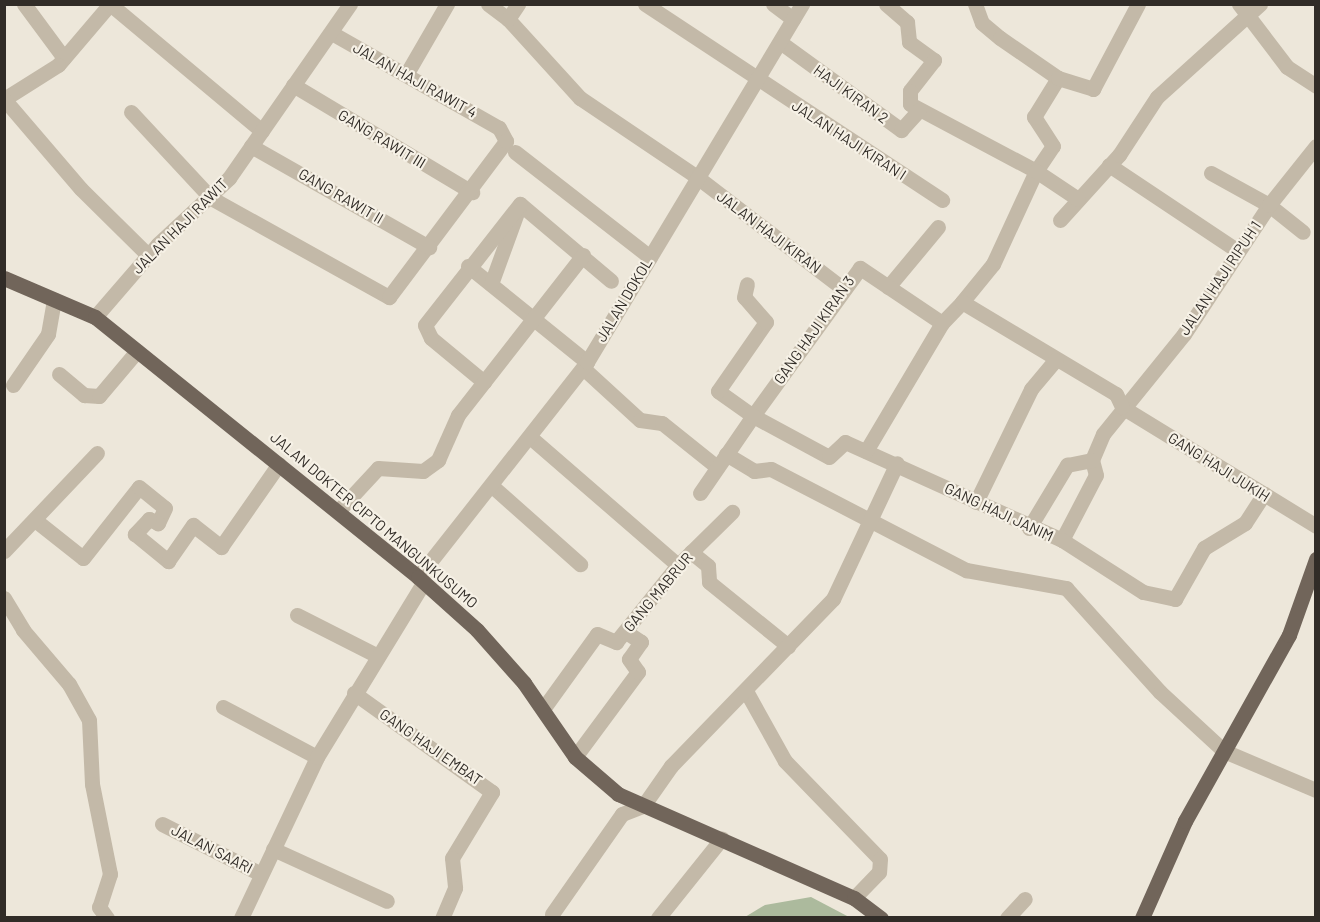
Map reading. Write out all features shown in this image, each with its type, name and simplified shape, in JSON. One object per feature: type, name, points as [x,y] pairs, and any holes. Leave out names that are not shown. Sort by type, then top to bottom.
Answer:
[{"type":"main road","name":"JALAN DOKTER CIPTO MANGUNKUSUMO","points":[[4,278],[94,318],[339,510],[477,630],[543,709],[575,757],[618,794],[854,898],[881,918]]},
{"type":"main road","points":[[1142,918],[1224,751],[1289,634],[1316,559]]},
{"type":"street","points":[[24,4],[64,58]]},
{"type":"street","name":"JALAN HAJI RAWIT","points":[[94,318],[148,255],[212,198],[332,33],[350,4]]},
{"type":"street","points":[[407,74],[447,4]]},
{"type":"street","name":"JALAN HAJI KIRAN","points":[[488,4],[508,19],[580,98],[697,177],[842,288]]},
{"type":"street","points":[[508,19],[518,4]]},
{"type":"street","name":"JALAN HAJI KIRAN I","points":[[645,4],[942,200]]},
{"type":"street","points":[[773,4],[793,19]]},
{"type":"street","name":"JALAN DOKOL","points":[[245,916],[261,874],[317,757],[421,579],[585,365],[802,4]]},
{"type":"street","points":[[886,4],[907,22],[909,42],[934,60],[908,96],[919,110],[1036,171],[1078,199]]},
{"type":"street","points":[[975,4],[982,23],[1058,78],[1093,89],[1138,4]]},
{"type":"street","points":[[148,255],[81,189],[4,99],[64,58],[110,5],[262,131]]},
{"type":"street","points":[[1060,220],[1109,165],[1157,97],[1249,7],[1274,54],[1316,86]]},
{"type":"street","name":"JALAN HAJI RAWIT 4","points":[[332,33],[499,128],[506,141],[503,150],[472,192]]},
{"type":"street","name":"HAJI KIRAN 2","points":[[780,42],[901,130],[919,110]]},
{"type":"street","points":[[866,451],[942,323],[993,264],[1036,171],[1053,146],[1034,117],[1058,78]]},
{"type":"street","name":"GANG RAWIT III","points":[[293,85],[472,192]]},
{"type":"street","points":[[130,112],[212,198],[389,297],[472,192]]},
{"type":"street","name":"GANG RAWIT II","points":[[251,146],[429,247]]},
{"type":"street","name":"JALAN HAJI RIPUH 1","points":[[1122,407],[1184,334],[1269,205],[1316,146]]},
{"type":"street","points":[[515,152],[650,257]]},
{"type":"street","points":[[1109,165],[1238,251]]},
{"type":"street","points":[[1211,173],[1269,205],[1303,232]]},
{"type":"street","points":[[520,204],[611,281]]},
{"type":"street","points":[[484,382],[431,338],[424,326],[468,266],[520,204]]},
{"type":"street","points":[[491,284],[520,204]]},
{"type":"street","points":[[888,287],[938,227]]},
{"type":"street","points":[[339,510],[378,468],[423,471],[438,460],[458,415],[583,255]]},
{"type":"street","points":[[468,266],[533,318],[585,365],[640,420],[662,423],[717,467]]},
{"type":"street","name":"GANG HAJI KIRAN 3","points":[[699,493],[842,288],[863,267],[888,287],[942,323]]},
{"type":"street","points":[[747,284],[744,297],[766,322],[718,391],[753,416]]},
{"type":"street","points":[[13,385],[48,334],[54,300]]},
{"type":"street","name":"GANG HAJI JUKIH","points":[[962,302],[1011,328],[1055,360],[1116,394],[1122,407],[1316,526]]},
{"type":"street","points":[[59,374],[84,395],[99,396],[137,351]]},
{"type":"street","points":[[976,502],[1031,389],[1055,360]]},
{"type":"street","name":"GANG HAJI JANIM","points":[[753,416],[829,457],[840,441],[897,463],[1029,528],[1062,540],[1096,475],[1092,460],[1122,407]]},
{"type":"street","points":[[530,437],[678,565]]},
{"type":"street","points":[[4,551],[97,453]]},
{"type":"street","points":[[726,454],[754,471],[771,469],[871,525],[966,570],[1066,588],[1160,692],[1224,751],[1316,790]]},
{"type":"street","points":[[1029,528],[1067,465],[1092,460]]},
{"type":"street","points":[[552,914],[622,814],[643,806],[671,766],[833,599],[871,525],[897,463]]},
{"type":"street","points":[[35,520],[83,558],[139,487],[165,508],[158,523],[149,519],[135,534],[168,561],[193,525],[221,547],[279,464]]},
{"type":"street","points":[[492,486],[580,564]]},
{"type":"street","points":[[1062,540],[1143,592],[1175,599],[1204,548],[1245,523],[1264,494]]},
{"type":"street","name":"GANG MABRUR","points":[[543,709],[597,634],[616,642],[678,565],[732,512]]},
{"type":"street","points":[[691,552],[708,566],[709,582],[788,646]]},
{"type":"street","points":[[4,598],[23,630],[69,684],[88,720],[92,784],[110,874],[99,907],[107,918]]},
{"type":"street","points":[[297,615],[376,655]]},
{"type":"street","points":[[575,757],[638,672],[629,659],[641,642],[626,632]]},
{"type":"street","points":[[746,691],[785,760],[880,859],[879,872],[854,898]]},
{"type":"street","name":"GANG HAJI EMBAT","points":[[354,693],[492,792],[461,836],[452,858],[455,888],[442,918]]},
{"type":"street","points":[[223,707],[317,757]]},
{"type":"street","name":"JALAN SAARI","points":[[162,824],[261,874]]},
{"type":"street","points":[[658,918],[722,838]]},
{"type":"street","points":[[273,849],[387,900]]},
{"type":"street","points":[[1007,918],[1025,899]]},
{"type":"green space","points":[[811,897],[849,917],[745,917],[765,905]]}]
